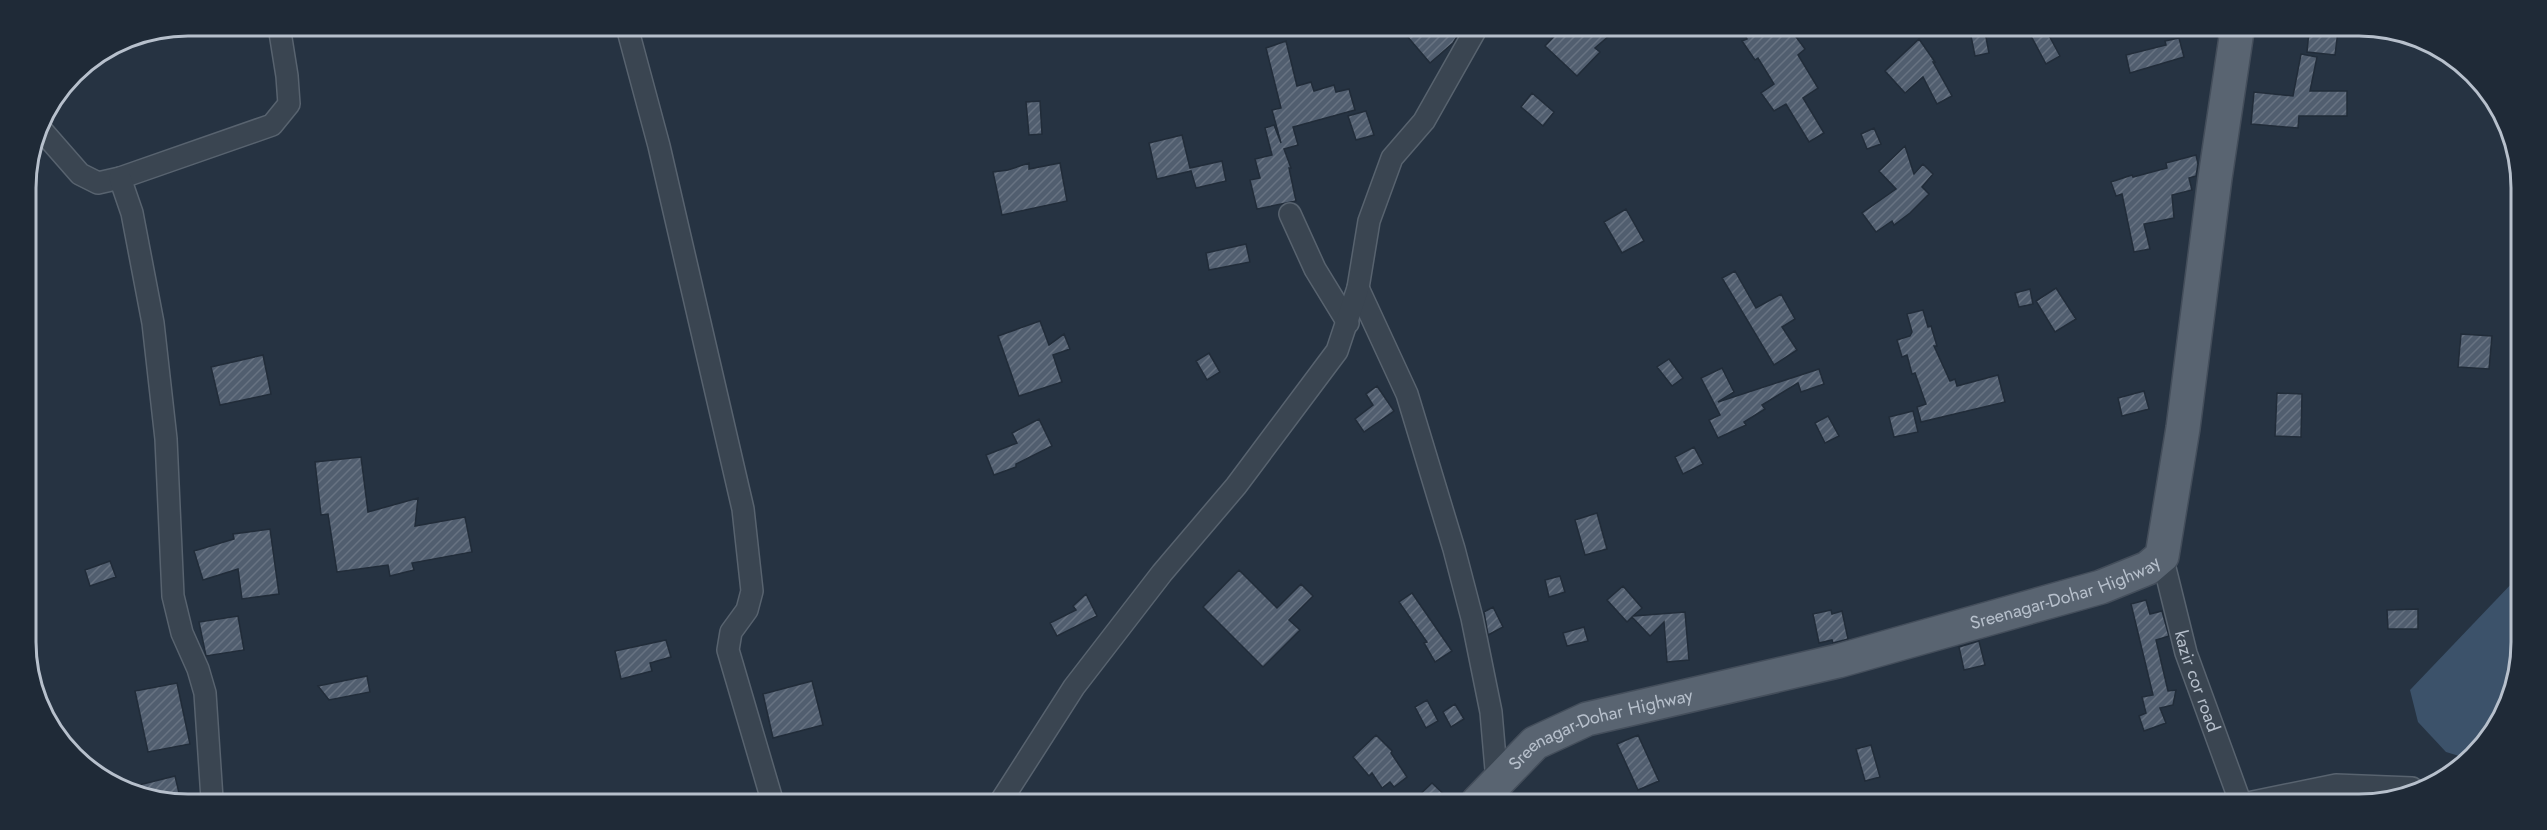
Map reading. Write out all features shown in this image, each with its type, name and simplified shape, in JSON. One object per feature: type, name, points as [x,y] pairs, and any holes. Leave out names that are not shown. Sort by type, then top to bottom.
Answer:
[{"type":"main road","name":"Sreenagar-Dohar Highway","points":[[1487,792],[1535,743],[1587,719],[1838,661],[2101,587],[2148,568],[2162,556],[2183,428],[2215,178],[2236,36]]},
{"type":"street","points":[[46,135],[80,174],[98,183],[120,178],[272,125],[289,104],[281,36]]},
{"type":"street","points":[[629,36],[659,146],[743,509],[752,591],[747,610],[731,632],[728,650],[770,794]]},
{"type":"street","points":[[1005,794],[1074,687],[1162,573],[1236,486],[1337,351],[1358,288],[1370,221],[1392,158],[1424,121],[1472,36]]},
{"type":"street","points":[[120,178],[132,213],[153,323],[166,439],[173,596],[182,633],[198,669],[205,693],[212,794]]},
{"type":"street","points":[[1290,214],[1315,269],[1348,323]]},
{"type":"street","points":[[1358,288],[1407,394],[1454,549],[1472,618],[1491,712],[1487,792]]},
{"type":"street","name":"kazir cor road","points":[[2162,556],[2186,653],[2238,794]]},
{"type":"street","points":[[2291,794],[2336,785],[2403,788]]},
{"type":"water","points":[[2511,584],[2510,662],[2506,682],[2485,727],[2460,756],[2446,752],[2418,722],[2410,690]]},
{"type":"building","points":[[1407,36],[1458,36],[1453,43],[1430,63]]},
{"type":"building","points":[[1554,36],[1609,36],[1595,48],[1600,52],[1577,76],[1545,46]]},
{"type":"building","points":[[1745,36],[1795,36],[1805,49],[1798,55],[1818,88],[1803,98],[1824,133],[1809,142],[1786,104],[1774,111],[1761,93],[1774,84],[1758,58],[1755,60],[1742,41],[1747,39]]},
{"type":"building","points":[[1971,36],[1986,36],[1989,53],[1975,56]]},
{"type":"building","points":[[2031,36],[2049,36],[2060,56],[2046,64]]},
{"type":"building","points":[[2309,36],[2337,36],[2335,55],[2307,52]]},
{"type":"building","points":[[2179,38],[2184,57],[2130,73],[2126,55],[2166,45],[2165,41]]},
{"type":"building","points":[[1919,39],[1935,62],[1933,62],[1952,96],[1937,104],[1923,77],[1905,93],[1885,71]]},
{"type":"building","points":[[1286,41],[1297,86],[1311,82],[1314,91],[1334,85],[1336,92],[1349,89],[1355,110],[1293,127],[1298,145],[1284,149],[1291,168],[1289,168],[1296,201],[1257,209],[1250,180],[1260,178],[1255,159],[1272,155],[1265,128],[1274,125],[1281,143],[1272,110],[1281,108],[1266,48]]},
{"type":"building","points":[[2301,54],[2317,57],[2310,91],[2347,91],[2347,116],[2299,116],[2298,128],[2251,124],[2254,92],[2293,96]]},
{"type":"building","points":[[1532,93],[1554,112],[1543,126],[1521,107]]},
{"type":"building","points":[[1040,101],[1042,134],[1029,135],[1026,102]]},
{"type":"building","points":[[1366,111],[1374,135],[1356,140],[1348,116]]},
{"type":"building","points":[[1874,128],[1881,144],[1867,149],[1861,134]]},
{"type":"building","points":[[1182,135],[1190,168],[1222,161],[1226,181],[1196,188],[1191,171],[1157,179],[1149,143]]},
{"type":"building","points":[[1905,146],[1914,174],[1923,164],[1933,174],[1922,187],[1929,194],[1894,225],[1892,221],[1876,232],[1862,213],[1896,189],[1879,171]]},
{"type":"building","points":[[2196,155],[2198,164],[2196,176],[2189,178],[2192,190],[2172,195],[2174,218],[2144,224],[2150,249],[2134,252],[2122,194],[2116,196],[2111,182],[2167,168],[2166,163]]},
{"type":"building","points":[[1029,163],[1029,169],[1060,163],[1067,201],[1002,215],[993,172]]},
{"type":"building","points":[[1626,209],[1644,241],[1622,253],[1604,222]]},
{"type":"building","points":[[1246,244],[1250,262],[1209,270],[1206,253]]},
{"type":"building","points":[[1735,271],[1756,308],[1781,294],[1795,319],[1782,327],[1797,350],[1774,365],[1722,278]]},
{"type":"building","points":[[2056,288],[2076,319],[2055,332],[2036,301]]},
{"type":"building","points":[[2030,289],[2033,304],[2019,307],[2015,293]]},
{"type":"building","points":[[1923,310],[1937,346],[1934,346],[1950,381],[1955,379],[1957,386],[1998,375],[2005,402],[1921,422],[1917,407],[1926,404],[1915,373],[1912,374],[1907,355],[1902,357],[1897,340],[1910,336],[1912,332],[1907,314]]},
{"type":"building","points":[[1040,321],[1049,345],[1064,334],[1070,349],[1053,355],[1062,382],[1019,396],[998,336]]},
{"type":"building","points":[[2461,334],[2492,336],[2489,369],[2458,367]]},
{"type":"building","points":[[1209,353],[1220,372],[1207,380],[1196,361]]},
{"type":"building","points":[[263,355],[271,394],[220,405],[211,367]]},
{"type":"building","points":[[1669,359],[1683,378],[1672,386],[1657,367]]},
{"type":"building","points":[[1722,368],[1734,392],[1718,402],[1819,369],[1824,384],[1801,392],[1798,383],[1762,405],[1765,409],[1744,422],[1746,425],[1718,438],[1709,420],[1720,415],[1701,378]]},
{"type":"building","points":[[1377,386],[1394,411],[1364,432],[1355,419],[1373,405],[1366,394]]},
{"type":"building","points":[[2144,391],[2149,409],[2122,416],[2118,398]]},
{"type":"building","points":[[2277,393],[2302,394],[2301,437],[2275,436]]},
{"type":"building","points":[[1913,411],[1918,432],[1894,437],[1889,417]]},
{"type":"building","points":[[1828,416],[1839,436],[1825,443],[1815,423]]},
{"type":"building","points":[[1039,419],[1052,446],[1016,464],[1016,467],[994,475],[986,455],[1017,443],[1012,433]]},
{"type":"building","points":[[1694,447],[1703,464],[1683,474],[1675,457]]},
{"type":"building","points":[[361,457],[368,512],[418,498],[415,526],[465,517],[472,552],[412,563],[414,570],[390,576],[388,565],[337,572],[328,514],[321,515],[315,462]]},
{"type":"building","points":[[1597,513],[1607,549],[1585,555],[1575,520]]},
{"type":"building","points":[[270,529],[279,594],[242,599],[238,569],[203,580],[194,551],[234,539],[233,534]]},
{"type":"building","points":[[110,561],[116,577],[90,586],[85,570]]},
{"type":"building","points":[[1239,570],[1277,608],[1301,584],[1313,596],[1289,620],[1300,630],[1263,667],[1203,607]]},
{"type":"building","points":[[1560,576],[1565,592],[1549,597],[1545,580]]},
{"type":"building","points":[[1623,586],[1642,608],[1633,616],[1685,612],[1689,660],[1667,662],[1664,622],[1650,636],[1632,617],[1627,622],[1607,600]]},
{"type":"building","points":[[1412,593],[1452,651],[1435,662],[1424,643],[1427,642],[1399,602]]},
{"type":"building","points":[[1086,594],[1097,616],[1057,636],[1050,623],[1076,610],[1073,606]]},
{"type":"building","points":[[2146,600],[2150,614],[2162,611],[2169,636],[2156,640],[2168,691],[2176,690],[2173,705],[2160,708],[2166,723],[2144,731],[2139,716],[2146,713],[2142,697],[2153,695],[2131,604]]},
{"type":"building","points":[[1493,607],[1503,627],[1488,635],[1484,612]]},
{"type":"building","points":[[2418,609],[2418,629],[2388,629],[2387,610]]},
{"type":"building","points":[[1831,610],[1832,614],[1842,611],[1848,639],[1833,643],[1832,640],[1819,643],[1813,614]]},
{"type":"building","points":[[238,616],[244,650],[206,656],[199,622]]},
{"type":"building","points":[[1584,627],[1588,641],[1567,646],[1563,633]]},
{"type":"building","points":[[666,640],[671,657],[650,663],[652,671],[621,679],[615,651]]},
{"type":"building","points":[[1979,641],[1985,665],[1964,670],[1959,647]]},
{"type":"building","points":[[367,676],[370,692],[329,700],[318,686]]},
{"type":"building","points":[[812,681],[823,725],[773,738],[763,694]]},
{"type":"building","points":[[177,683],[190,744],[148,752],[135,691]]},
{"type":"building","points":[[1427,700],[1438,721],[1426,728],[1415,707]]},
{"type":"building","points":[[1455,704],[1464,719],[1451,727],[1443,712]]},
{"type":"building","points":[[1376,735],[1392,751],[1391,753],[1407,777],[1394,787],[1390,782],[1382,788],[1372,773],[1369,776],[1353,757]]},
{"type":"building","points":[[1638,735],[1659,781],[1638,790],[1617,744]]},
{"type":"building","points":[[1871,745],[1880,777],[1865,781],[1856,749]]},
{"type":"building","points":[[175,776],[179,793],[168,793],[138,785]]},
{"type":"building","points":[[1432,783],[1444,794],[1420,794]]}]
